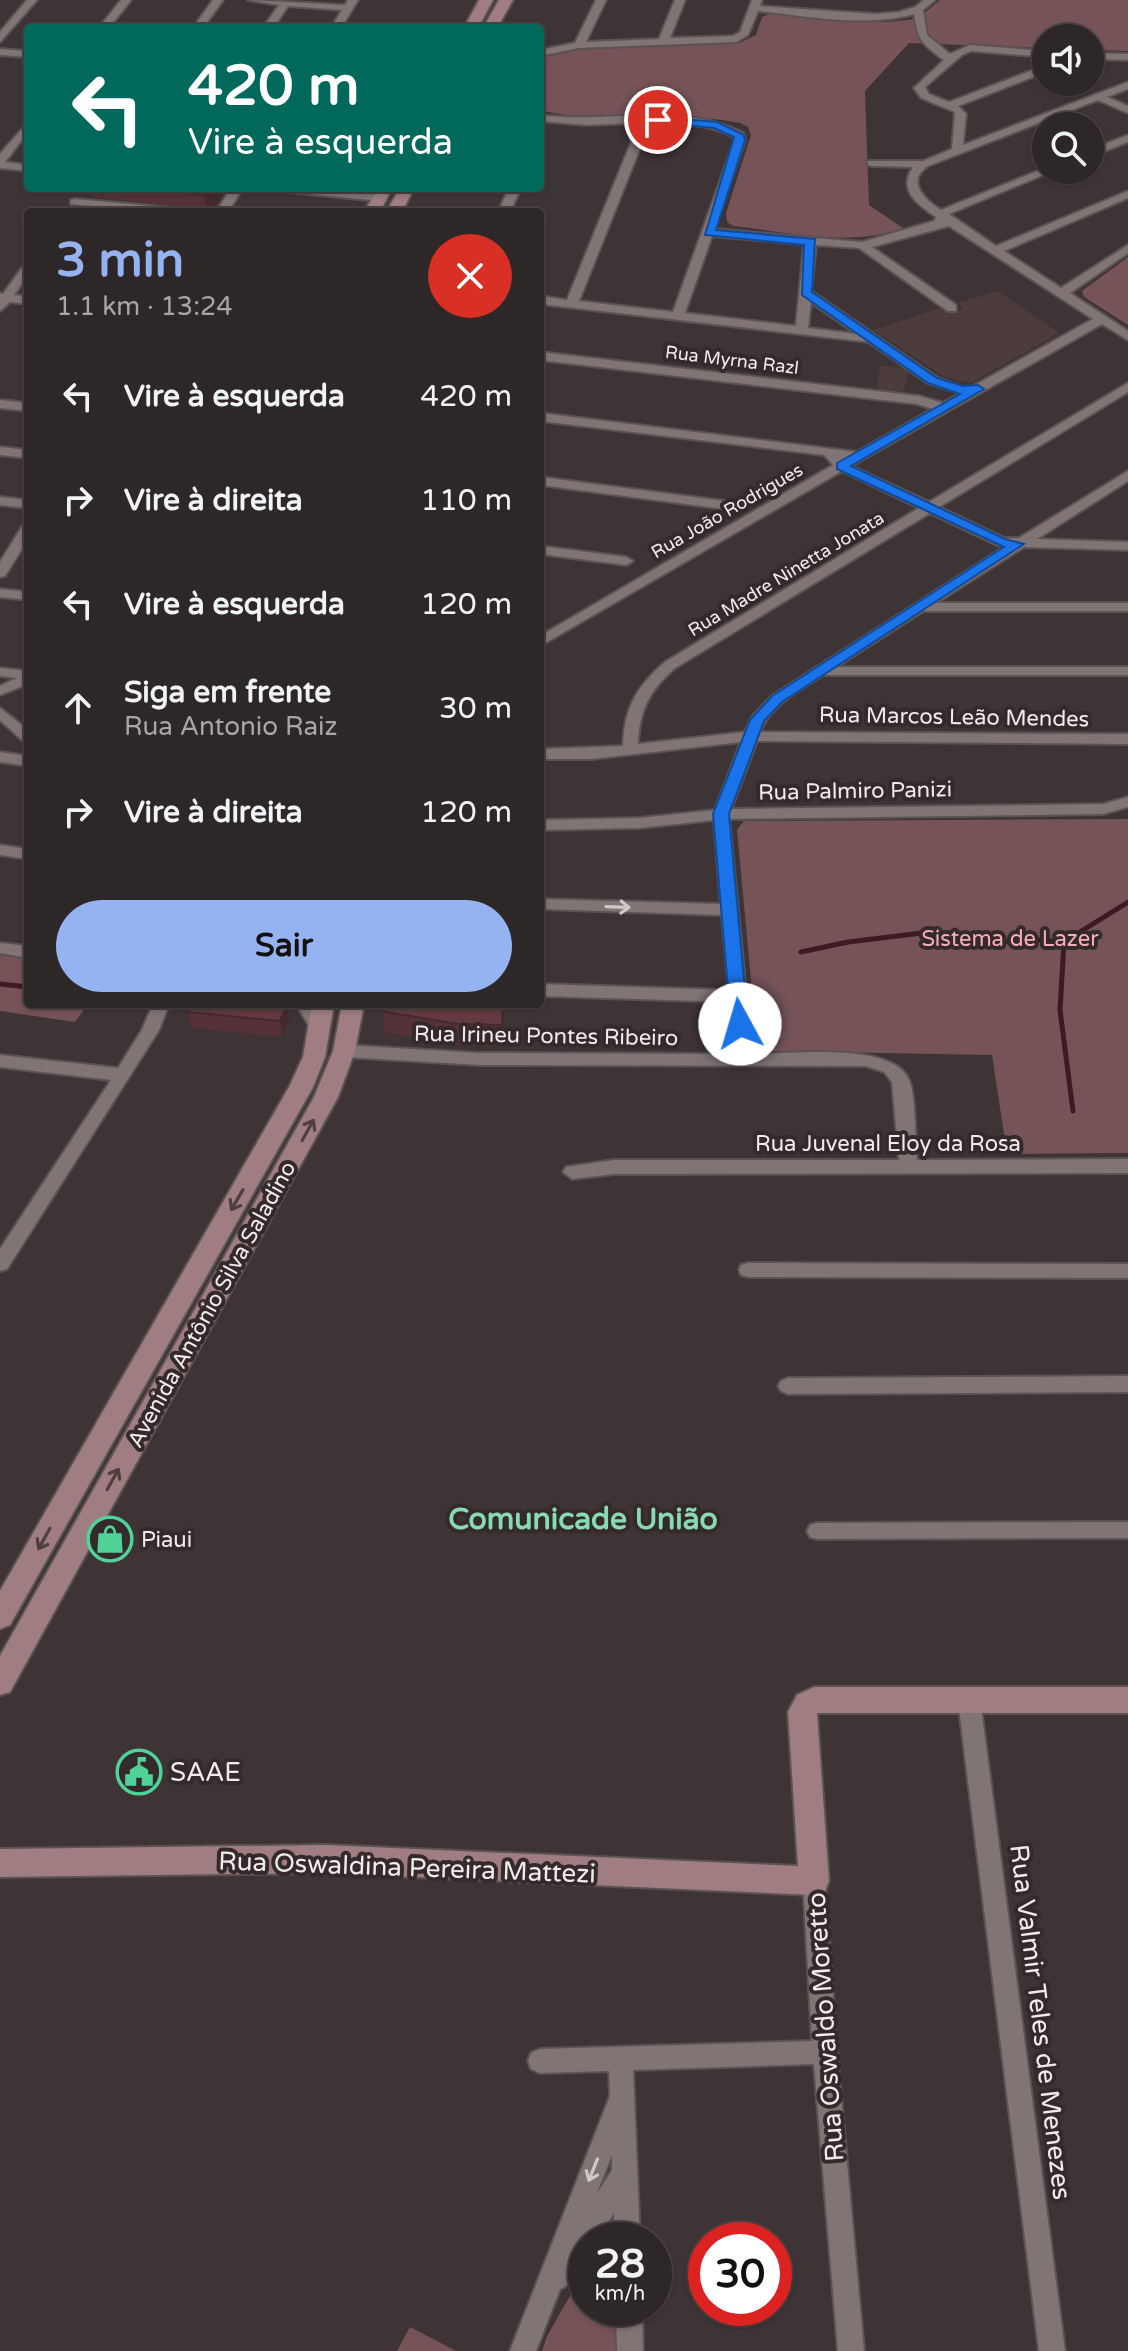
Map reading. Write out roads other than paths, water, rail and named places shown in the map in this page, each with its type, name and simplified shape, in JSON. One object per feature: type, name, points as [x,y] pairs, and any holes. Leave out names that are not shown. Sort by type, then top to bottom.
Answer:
[{"type":"main road","points":[[473,24],[486,0]]},
{"type":"main road","points":[[491,24],[499,0]]},
{"type":"main road","points":[[492,24],[506,0]]},
{"type":"main road","name":"Avenida Antônio Silva Saladino","points":[[0,1617],[301,1087],[314,1057],[323,1008]]},
{"type":"main road","name":"Avenida Antônio Silva Saladino","points":[[0,1683],[326,1097],[344,1051],[352,1008]]},
{"type":"main road","name":"Rua Oswaldo Moretto","points":[[814,1881],[802,1712],[807,1704],[814,1700],[969,1700]]},
{"type":"main road","points":[[969,1700],[1128,1700]]},
{"type":"main road","name":"Rua Oswaldina Pereira Mattezi","points":[[0,1863],[326,1859],[814,1881]]},
{"type":"street","points":[[0,39],[32,0]]},
{"type":"street","points":[[107,24],[126,0]]},
{"type":"street","points":[[201,24],[218,0]]},
{"type":"street","points":[[253,0],[351,4]]},
{"type":"street","points":[[579,45],[601,0]]},
{"type":"street","points":[[663,42],[680,0]]},
{"type":"street","points":[[544,52],[579,45],[736,39],[744,33],[756,4],[886,17],[919,11],[930,0]]},
{"type":"street","points":[[271,24],[285,3]]},
{"type":"street","points":[[338,24],[351,4]]},
{"type":"street","points":[[919,11],[922,35],[950,59]]},
{"type":"street","points":[[957,152],[961,114],[950,105],[925,96],[919,88],[950,59],[970,48],[1032,53]]},
{"type":"street","points":[[0,52],[24,54]]},
{"type":"street","points":[[1104,56],[1128,57]]},
{"type":"street","points":[[950,105],[1032,73]]},
{"type":"street","points":[[872,163],[919,168],[1128,85]]},
{"type":"street","points":[[1099,97],[1128,110]]},
{"type":"street","points":[[544,119],[646,120],[717,125],[739,135],[740,140],[709,232],[678,315]]},
{"type":"street","points":[[572,303],[646,120]]},
{"type":"street","points":[[24,130],[0,163],[24,167]]},
{"type":"street","points":[[960,134],[997,137]]},
{"type":"street","points":[[1104,148],[1128,138]]},
{"type":"street","points":[[919,168],[915,197],[943,220],[1063,292],[1128,336]]},
{"type":"street","points":[[709,232],[810,242],[862,245],[882,242],[943,220],[1032,178]]},
{"type":"street","points":[[314,192],[379,199]]},
{"type":"street","points":[[996,250],[1128,194]]},
{"type":"street","points":[[71,207],[96,208]]},
{"type":"street","points":[[802,330],[810,242]]},
{"type":"street","points":[[862,245],[952,308]]},
{"type":"street","points":[[1063,292],[1128,248]]},
{"type":"street","points":[[2,301],[24,272]]},
{"type":"street","points":[[805,299],[822,304],[872,339],[933,402],[962,390],[978,389]]},
{"type":"street","points":[[2,301],[24,300]]},
{"type":"street","points":[[544,300],[872,339]]},
{"type":"street","name":"Rua João Rodrigues","points":[[544,640],[859,456],[933,402],[978,389],[1102,319]]},
{"type":"street","name":"Rua Myrna Razl","points":[[544,356],[933,402]]},
{"type":"street","name":"Rua Madre Ninetta Jonata","points":[[630,750],[631,716],[643,690],[670,665],[1128,387]]},
{"type":"street","points":[[0,404],[23,406]]},
{"type":"street","points":[[544,417],[859,456]]},
{"type":"street","points":[[0,451],[24,454]]},
{"type":"street","points":[[828,452],[841,466],[1002,542],[1128,546]]},
{"type":"street","points":[[744,1060],[721,814],[750,736],[766,708],[1128,475]]},
{"type":"street","points":[[544,482],[765,510]]},
{"type":"street","points":[[1108,488],[1128,489]]},
{"type":"street","points":[[0,501],[24,504]]},
{"type":"street","points":[[732,506],[749,519]]},
{"type":"street","points":[[1050,524],[1055,536],[1073,545]]},
{"type":"street","points":[[0,572],[24,534]]},
{"type":"street","points":[[544,551],[666,567]]},
{"type":"street","points":[[626,561],[644,580]]},
{"type":"street","points":[[957,583],[965,597],[992,606]]},
{"type":"street","points":[[0,593],[24,596]]},
{"type":"street","points":[[921,607],[1128,607]]},
{"type":"street","points":[[861,645],[863,653],[875,665],[890,670]]},
{"type":"street","points":[[820,671],[1128,671]]},
{"type":"street","points":[[0,672],[24,676]]},
{"type":"street","points":[[0,691],[24,679]]},
{"type":"street","points":[[0,712],[5,742],[24,758]]},
{"type":"street","name":"Rua Marcos Leão Mendes","points":[[544,754],[630,750],[750,736],[1128,739]]},
{"type":"street","name":"Rua Palmiro Panizi","points":[[544,825],[639,823],[721,814],[1103,809],[1126,803]]},
{"type":"street","points":[[0,850],[24,853]]},
{"type":"street","points":[[544,904],[729,910]]},
{"type":"street","points":[[0,948],[24,951]]},
{"type":"street","points":[[544,990],[736,996]]},
{"type":"street","points":[[0,1264],[123,1075],[159,1008]]},
{"type":"street","points":[[306,1008],[320,1030]]},
{"type":"street","name":"Rua Irineu Pontes Ribeiro","points":[[344,1051],[480,1059],[867,1060],[890,1068],[901,1081],[909,1167]]},
{"type":"street","points":[[0,1061],[123,1075]]},
{"type":"street","name":"Rua Juvenal Eloy da Rosa","points":[[572,1172],[648,1167],[1128,1166]]},
{"type":"street","points":[[748,1270],[1128,1271]]},
{"type":"street","points":[[788,1386],[1128,1384]]},
{"type":"street","points":[[817,1531],[1128,1530]]},
{"type":"street","name":"Rua Valmir Teles de Menezes","points":[[969,1700],[1052,2351]]},
{"type":"street","name":"Rua Oswaldo Moretto","points":[[814,1881],[825,2052],[851,2351]]},
{"type":"street","points":[[540,2061],[825,2052]]},
{"type":"street","points":[[621,2057],[626,2222]]},
{"type":"street","points":[[523,2351],[622,2097]]},
{"type":"street","points":[[536,2313],[625,2173]]},
{"type":"street","points":[[629,2326],[630,2351]]},
{"type":"waterway","points":[[1064,942],[1128,902]]},
{"type":"waterway","points":[[801,952],[848,942],[922,933],[980,945],[1028,939],[1064,942]]},
{"type":"waterway","points":[[1064,942],[1060,1010],[1073,1111]]},
{"type":"waterway","points":[[0,984],[24,987]]},
{"type":"place","name":"Piaui","points":[[110,1539]]},
{"type":"place","name":"SAAE","points":[[139,1772]]},
{"type":"district","name":"Comunicade União","points":[[583,1519]]},
{"type":"park label","name":"Sistema de Lazer","points":[[1010,938]]}]
